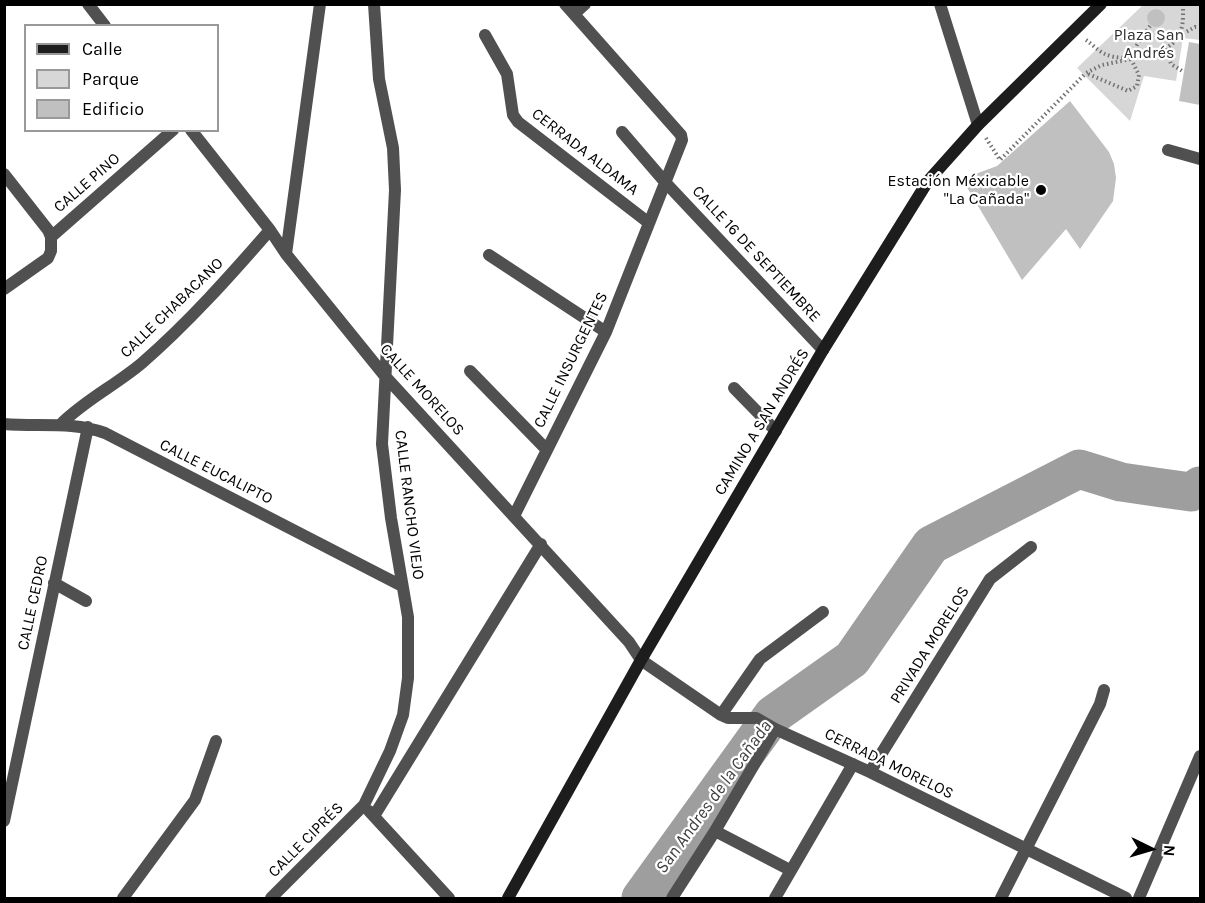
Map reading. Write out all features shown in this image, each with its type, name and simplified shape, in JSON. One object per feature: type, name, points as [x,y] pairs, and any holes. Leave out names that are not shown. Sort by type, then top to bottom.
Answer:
[{"type":"street","points":[[88,4],[103,24]]},
{"type":"street","points":[[286,254],[320,4]]},
{"type":"street","name":"CALLE RANCHO VIEJO","points":[[364,806],[390,751],[403,715],[410,645],[408,617],[382,444],[395,190],[393,148],[379,79],[374,4]]},
{"type":"street","points":[[565,4],[573,14],[585,4]]},
{"type":"street","points":[[940,4],[978,125]]},
{"type":"street","name":"CAMINO A SAN ANDRÉS","points":[[508,898],[641,660],[823,350],[928,181],[978,125],[1101,4]]},
{"type":"street","name":"CALLE INSURGENTES","points":[[514,516],[606,332],[681,146],[681,135],[573,14]]},
{"type":"street","name":"CERRADA ALDAMA","points":[[485,35],[507,74],[513,115],[518,122],[649,223]]},
{"type":"street","name":"CALLE PINO","points":[[51,237],[171,132]]},
{"type":"street","name":"CALLE MORELOS","points":[[193,132],[270,230],[286,254],[384,375],[541,544],[628,642],[641,660]]},
{"type":"street","name":"CALLE 16 DE SEPTIEMBRE","points":[[622,132],[665,182],[823,350]]},
{"type":"street","points":[[1168,150],[1200,159]]},
{"type":"street","name":"CALLE PINO","points":[[4,174],[48,230],[52,244],[48,258],[4,289]]},
{"type":"street","name":"CALLE CHABACANO","points":[[61,424],[75,410],[141,363],[227,279],[270,230]]},
{"type":"street","points":[[489,255],[606,332]]},
{"type":"street","points":[[470,371],[546,449]]},
{"type":"street","points":[[734,388],[776,431]]},
{"type":"street","name":"CALLE EUCALIPTO","points":[[4,424],[61,424],[88,427],[116,439],[402,586]]},
{"type":"street","name":"CALLE CEDRO","points":[[4,821],[88,427]]},
{"type":"street","points":[[374,816],[541,544]]},
{"type":"street","name":"PRIVADA MORELOS","points":[[870,772],[990,579],[1031,548]]},
{"type":"street","points":[[54,583],[86,601]]},
{"type":"street","points":[[722,715],[760,659],[823,612]]},
{"type":"street","name":"CERRADA MORELOS","points":[[641,660],[728,718],[756,718],[772,728],[870,772],[1126,898]]},
{"type":"street","points":[[1001,898],[1100,704],[1104,690]]},
{"type":"street","points":[[672,898],[715,831],[772,728]]},
{"type":"street","points":[[123,898],[195,800],[216,741]]},
{"type":"street","points":[[1139,898],[1200,756]]},
{"type":"street","points":[[775,898],[853,764]]},
{"type":"street","points":[[364,806],[449,898]]},
{"type":"street","name":"CALLE CIPRÉS","points":[[271,898],[364,806]]},
{"type":"street","points":[[715,831],[790,870]]},
{"type":"path","points":[[1178,37],[1183,20],[1183,4]]},
{"type":"path","points":[[1086,73],[1128,92],[1137,86],[1139,75],[1131,59],[1150,26]]},
{"type":"path","points":[[978,125],[1000,160],[1086,73],[1102,65],[1166,49],[1178,37],[1195,27],[1200,27]]},
{"type":"path","points":[[1074,30],[1106,55],[1131,59]]},
{"type":"path","points":[[1166,49],[1171,64],[1184,72]]},
{"type":"green space","name":"Plaza San Andrés","points":[[1143,5],[1200,5],[1200,40],[1183,38],[1176,81],[1144,76],[1130,121],[1077,68]]},
{"type":"building","points":[[1152,9],[1160,9],[1165,14],[1163,25],[1152,27],[1147,22],[1147,14]]},
{"type":"building","points":[[1189,42],[1200,44],[1200,105],[1179,101]]},
{"type":"building","name":"Estación Méxicable \"La Cañada\"","points":[[1070,101],[1109,152],[1116,178],[1113,201],[1080,249],[1066,229],[1022,280],[962,179],[997,166]]},
{"type":"waterway","name":"San Andres de la Cañada","points":[[641,898],[773,715],[852,659],[931,545],[1079,469],[1121,482],[1162,488],[1191,492],[1200,486]]},
{"type":"place","name":"Estación Méxicable \"La Cañada\"","points":[[1041,190]]}]
